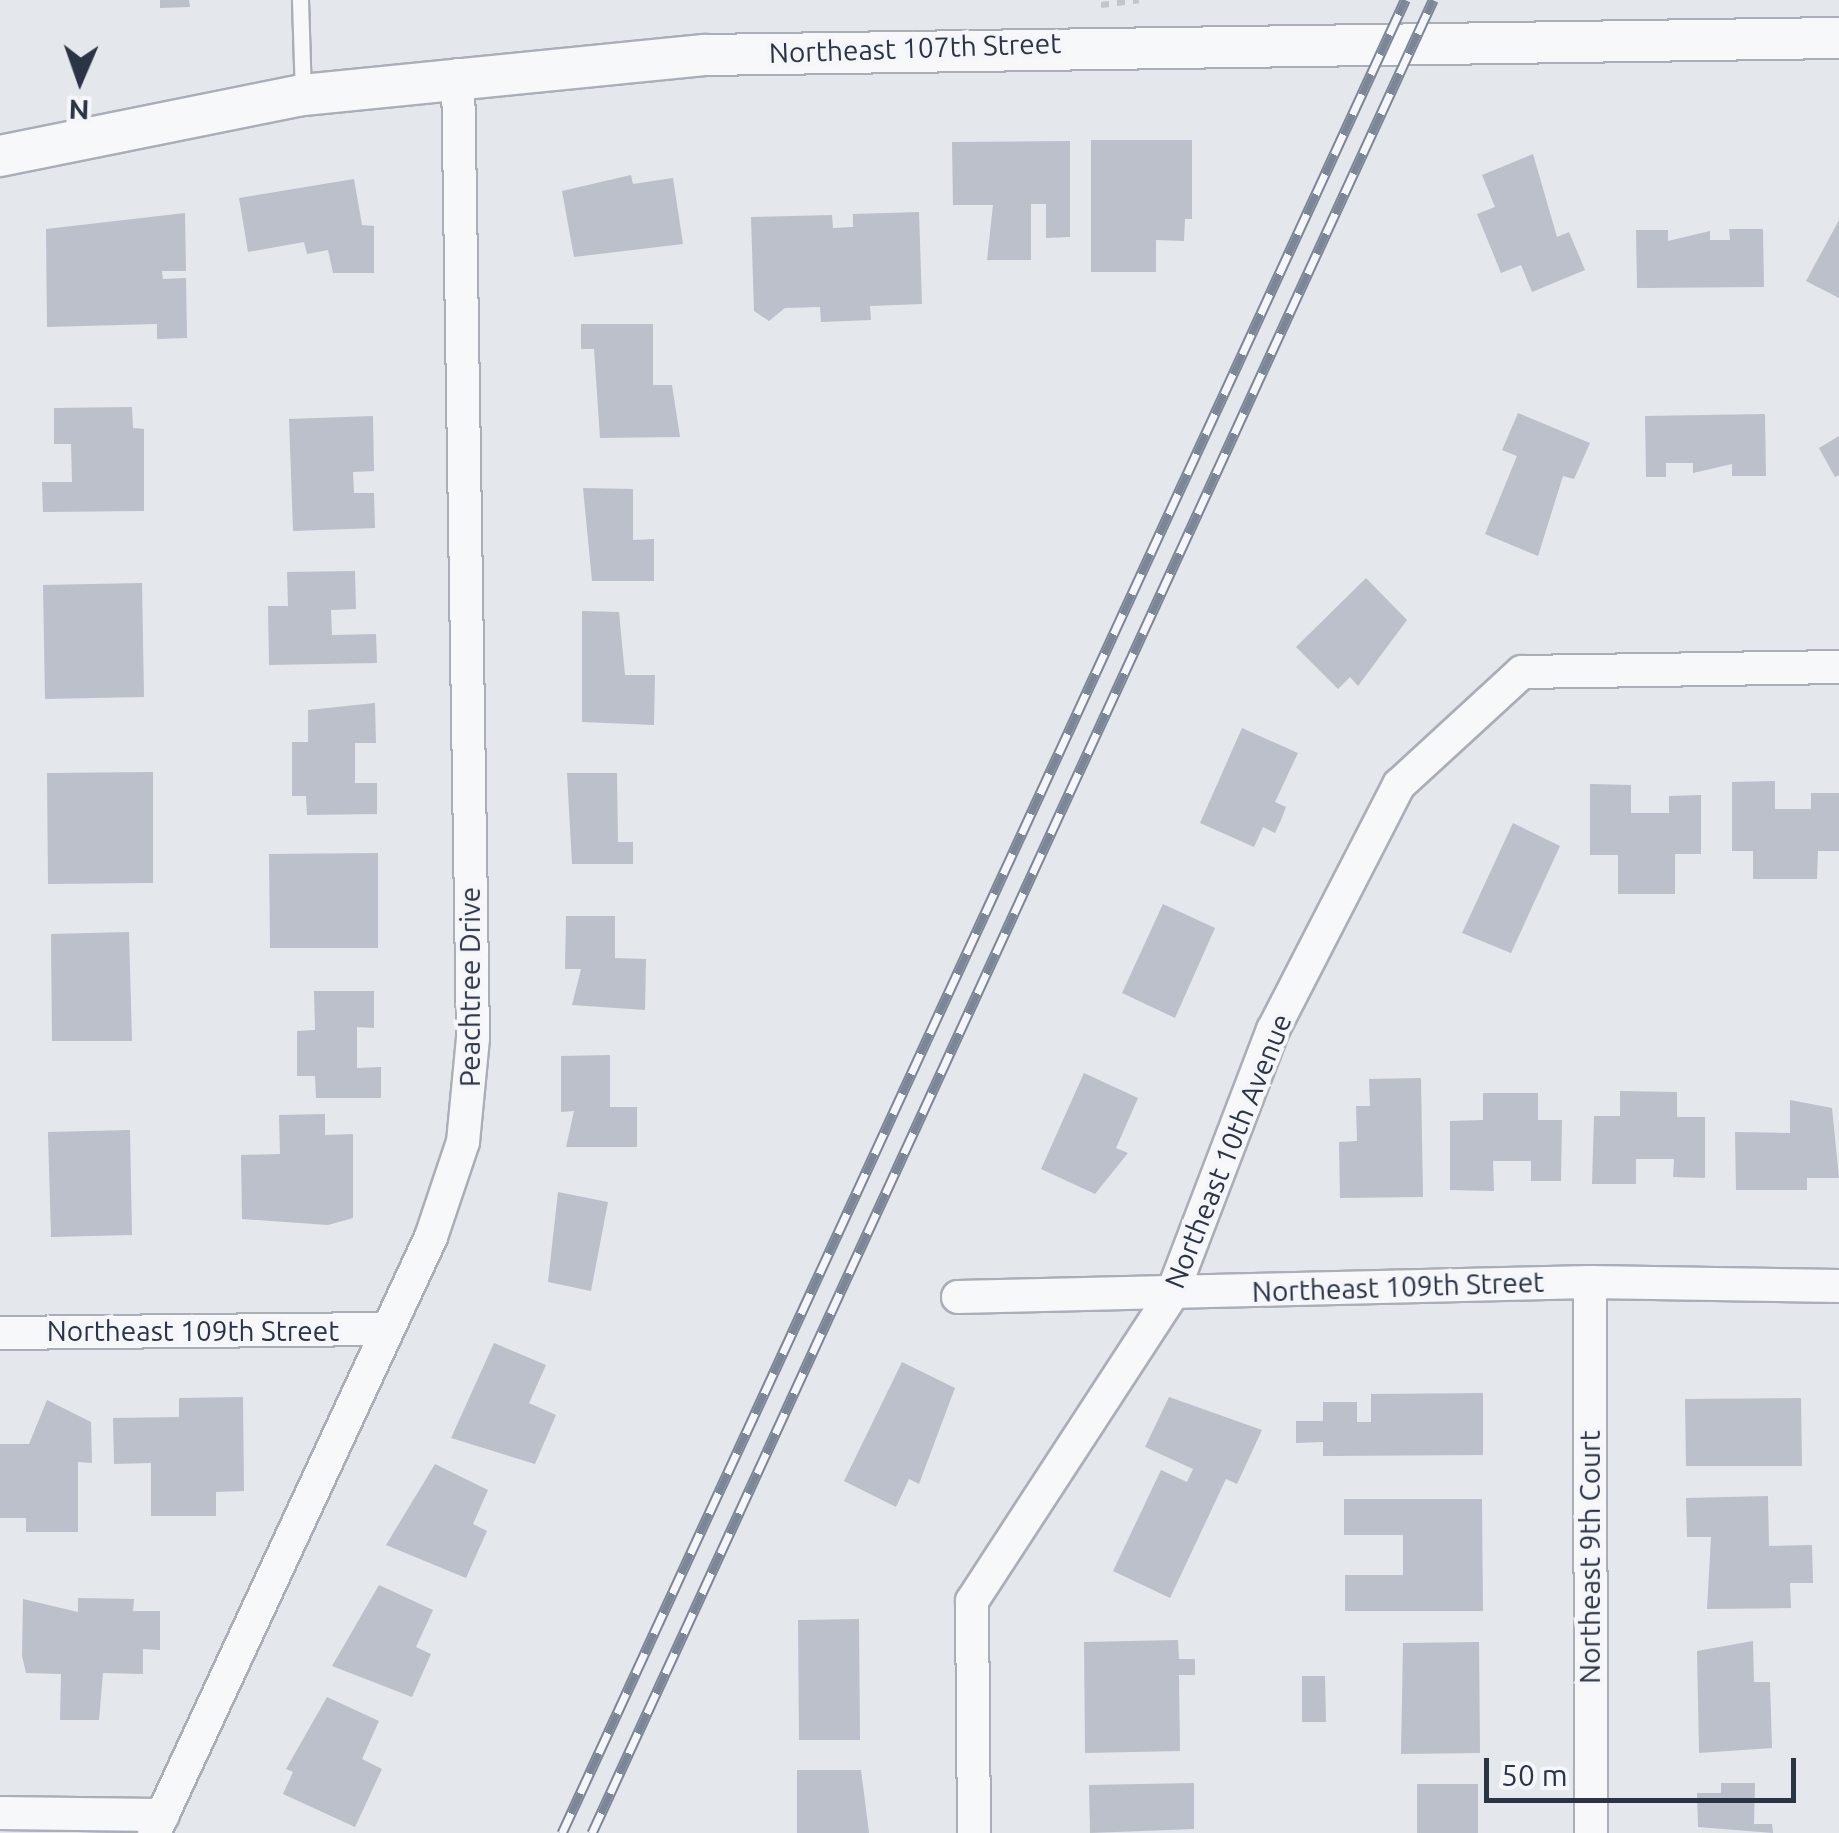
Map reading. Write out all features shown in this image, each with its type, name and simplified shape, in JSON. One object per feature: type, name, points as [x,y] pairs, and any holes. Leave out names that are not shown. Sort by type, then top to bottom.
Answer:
[{"type":"street","name":"Northeast 107th Street","points":[[0,156],[303,95],[458,74],[914,46],[1839,38]]},
{"type":"street","name":"Peachtree Drive","points":[[158,1824],[449,1190],[471,1095],[458,74]]},
{"type":"street","name":"Northeast 10th Avenue","points":[[974,1833],[972,1601],[1172,1294],[1273,1030],[1399,786],[1522,672],[1839,666]]},
{"type":"street","name":"Northeast 109th Street","points":[[958,1298],[1590,1282],[1839,1286]]},
{"type":"street","name":"Northeast 9th Court","points":[[1590,1282],[1590,1833]]},
{"type":"street","name":"Northeast 109th Street","points":[[0,1333],[387,1329]]},
{"type":"street","points":[[0,1812],[158,1824]]},
{"type":"lane","points":[[300,0],[303,95]]},
{"type":"path","points":[[1093,6],[1139,0]]},
{"type":"building","points":[[160,0],[189,0],[190,7],[160,8]]},
{"type":"building","points":[[1091,140],[1192,140],[1192,219],[1185,219],[1184,241],[1156,240],[1156,272],[1091,272]]},
{"type":"building","points":[[1070,141],[1070,237],[1046,238],[1046,204],[1031,204],[1031,260],[987,260],[993,205],[953,205],[952,142]]},
{"type":"building","points":[[1533,154],[1557,237],[1569,232],[1585,270],[1532,292],[1521,265],[1501,273],[1477,214],[1495,207],[1482,175]]},
{"type":"building","points":[[631,175],[633,184],[673,178],[683,244],[574,257],[562,191]]},
{"type":"building","points":[[354,179],[362,225],[374,226],[374,273],[333,273],[328,250],[307,254],[304,242],[248,252],[239,198]]},
{"type":"building","points":[[919,212],[922,304],[870,306],[871,320],[821,322],[820,307],[785,308],[769,321],[754,311],[751,217],[832,215],[833,228],[853,227],[853,214]]},
{"type":"building","points":[[185,213],[186,271],[162,271],[163,279],[186,278],[187,338],[157,339],[157,324],[47,327],[46,229]]},
{"type":"building","points":[[1839,220],[1839,298],[1806,281]]},
{"type":"building","points":[[1729,229],[1763,229],[1764,287],[1637,288],[1636,230],[1668,230],[1668,241],[1710,231],[1710,240],[1730,240]]},
{"type":"building","points":[[581,324],[653,324],[653,385],[672,385],[680,437],[600,438],[594,349],[581,349]]},
{"type":"building","points":[[132,407],[133,428],[144,429],[144,511],[43,512],[42,482],[72,482],[71,444],[54,444],[54,408]]},
{"type":"building","points":[[1518,413],[1590,443],[1574,479],[1563,476],[1538,556],[1485,534],[1517,456],[1502,450]]},
{"type":"building","points":[[1765,414],[1766,476],[1732,476],[1732,464],[1693,473],[1693,463],[1666,463],[1666,477],[1646,477],[1645,416]]},
{"type":"building","points":[[373,416],[374,471],[353,472],[354,493],[374,493],[375,528],[293,531],[289,419]]},
{"type":"building","points":[[1839,436],[1839,475],[1835,477],[1819,448]]},
{"type":"building","points":[[583,488],[633,489],[633,540],[654,539],[654,581],[592,581]]},
{"type":"building","points":[[355,571],[356,609],[331,610],[332,635],[376,634],[377,663],[269,665],[268,606],[288,606],[287,572]]},
{"type":"building","points":[[1366,578],[1407,620],[1358,686],[1350,677],[1338,689],[1296,647]]},
{"type":"building","points":[[142,583],[144,697],[45,699],[43,585]]},
{"type":"building","points":[[582,611],[619,612],[625,675],[655,675],[654,725],[582,722]]},
{"type":"building","points":[[375,703],[376,743],[355,743],[355,783],[377,783],[377,814],[307,815],[306,796],[292,796],[292,742],[308,742],[308,710]]},
{"type":"building","points":[[1242,728],[1298,753],[1275,802],[1286,807],[1275,833],[1263,827],[1254,847],[1200,823]]},
{"type":"building","points":[[153,772],[153,883],[48,884],[47,773]]},
{"type":"building","points":[[567,773],[617,773],[618,842],[633,842],[633,864],[572,864]]},
{"type":"building","points":[[1775,781],[1775,809],[1811,809],[1811,793],[1839,793],[1839,851],[1818,851],[1817,879],[1753,879],[1753,851],[1732,851],[1732,782]]},
{"type":"building","points":[[1590,784],[1631,785],[1631,813],[1669,813],[1669,796],[1701,795],[1701,854],[1675,854],[1675,894],[1618,894],[1618,855],[1590,855]]},
{"type":"building","points":[[1513,823],[1560,846],[1511,953],[1462,933]]},
{"type":"building","points":[[378,853],[378,948],[270,948],[269,854]]},
{"type":"building","points":[[1163,904],[1215,928],[1175,1018],[1122,993]]},
{"type":"building","points":[[566,916],[615,916],[615,958],[646,959],[645,1010],[572,1005],[581,969],[565,969]]},
{"type":"building","points":[[129,932],[132,1041],[52,1041],[51,934]]},
{"type":"building","points":[[314,991],[374,991],[374,1028],[357,1027],[357,1068],[381,1067],[381,1098],[316,1098],[315,1076],[297,1076],[297,1031],[315,1030]]},
{"type":"building","points":[[610,1055],[610,1107],[637,1107],[637,1147],[566,1147],[574,1111],[561,1112],[561,1056]]},
{"type":"building","points":[[1084,1073],[1138,1098],[1116,1148],[1128,1153],[1095,1194],[1041,1169]]},
{"type":"building","points":[[1421,1078],[1423,1197],[1340,1198],[1339,1142],[1357,1141],[1356,1106],[1370,1106],[1369,1079]]},
{"type":"building","points":[[1620,1091],[1677,1092],[1677,1117],[1705,1117],[1705,1178],[1673,1177],[1674,1159],[1636,1159],[1636,1184],[1592,1184],[1594,1116],[1620,1116]]},
{"type":"building","points":[[1483,1093],[1538,1093],[1538,1120],[1562,1120],[1561,1181],[1531,1181],[1531,1161],[1493,1161],[1494,1191],[1450,1190],[1450,1121],[1483,1120]]},
{"type":"building","points":[[1790,1100],[1832,1108],[1839,1178],[1807,1178],[1807,1190],[1736,1190],[1735,1132],[1790,1133]]},
{"type":"building","points":[[325,1114],[325,1135],[353,1134],[353,1218],[328,1225],[242,1219],[241,1155],[280,1154],[279,1115]]},
{"type":"building","points":[[130,1130],[132,1235],[51,1237],[48,1132]]},
{"type":"building","points":[[558,1192],[608,1202],[591,1291],[548,1282]]},
{"type":"building","points":[[494,1343],[546,1365],[529,1403],[556,1415],[535,1464],[451,1438]]},
{"type":"building","points":[[902,1362],[955,1388],[919,1484],[909,1479],[896,1507],[844,1481]]},
{"type":"building","points":[[1483,1393],[1483,1455],[1323,1456],[1323,1442],[1296,1443],[1296,1421],[1323,1421],[1323,1402],[1357,1402],[1357,1422],[1371,1422],[1371,1394]]},
{"type":"building","points":[[243,1397],[244,1491],[216,1492],[216,1516],[151,1516],[151,1463],[114,1464],[113,1418],[179,1417],[179,1398]]},
{"type":"building","points":[[1169,1397],[1262,1430],[1237,1484],[1226,1479],[1170,1598],[1113,1571],[1161,1470],[1187,1482],[1193,1469],[1145,1447]]},
{"type":"building","points":[[1801,1398],[1802,1466],[1686,1466],[1685,1399]]},
{"type":"building","points":[[47,1400],[91,1422],[92,1463],[78,1462],[78,1532],[26,1532],[26,1518],[0,1518],[0,1444],[29,1444]]},
{"type":"building","points":[[435,1464],[488,1490],[473,1524],[487,1531],[466,1578],[386,1545]]},
{"type":"building","points":[[1768,1496],[1769,1546],[1812,1545],[1813,1583],[1790,1583],[1791,1608],[1707,1609],[1711,1537],[1687,1537],[1686,1498]]},
{"type":"building","points":[[1344,1499],[1482,1499],[1483,1611],[1345,1611],[1345,1575],[1403,1575],[1403,1535],[1344,1535]]},
{"type":"building","points":[[379,1585],[433,1610],[416,1647],[431,1654],[412,1697],[332,1666]]},
{"type":"building","points":[[78,1598],[134,1599],[133,1611],[160,1611],[160,1650],[143,1649],[143,1674],[103,1673],[99,1720],[60,1720],[61,1674],[26,1673],[22,1656],[23,1599],[78,1612]]},
{"type":"building","points":[[859,1619],[860,1740],[799,1740],[798,1620]]},
{"type":"building","points":[[1178,1640],[1179,1659],[1195,1659],[1195,1675],[1179,1675],[1180,1751],[1085,1753],[1084,1642]]},
{"type":"building","points":[[1753,1641],[1754,1682],[1770,1682],[1772,1748],[1699,1753],[1697,1651]]},
{"type":"building","points":[[1479,1642],[1480,1753],[1401,1754],[1403,1643]]},
{"type":"building","points":[[1302,1676],[1325,1676],[1326,1722],[1302,1722]]},
{"type":"building","points":[[327,1697],[379,1721],[362,1759],[382,1769],[355,1827],[283,1794],[293,1772],[286,1769]]},
{"type":"building","points":[[797,1770],[861,1770],[869,1833],[797,1833]]},
{"type":"building","points":[[1194,1783],[1194,1829],[1090,1833],[1089,1785]]},
{"type":"building","points":[[1721,1783],[1755,1783],[1754,1824],[1772,1824],[1773,1833],[1698,1827],[1697,1793],[1721,1793]]},
{"type":"building","points":[[1417,1784],[1478,1784],[1478,1833],[1417,1833]]},
{"type":"railway","points":[[562,1833],[1405,0]]},
{"type":"railway","points":[[592,1833],[1433,0]]}]
